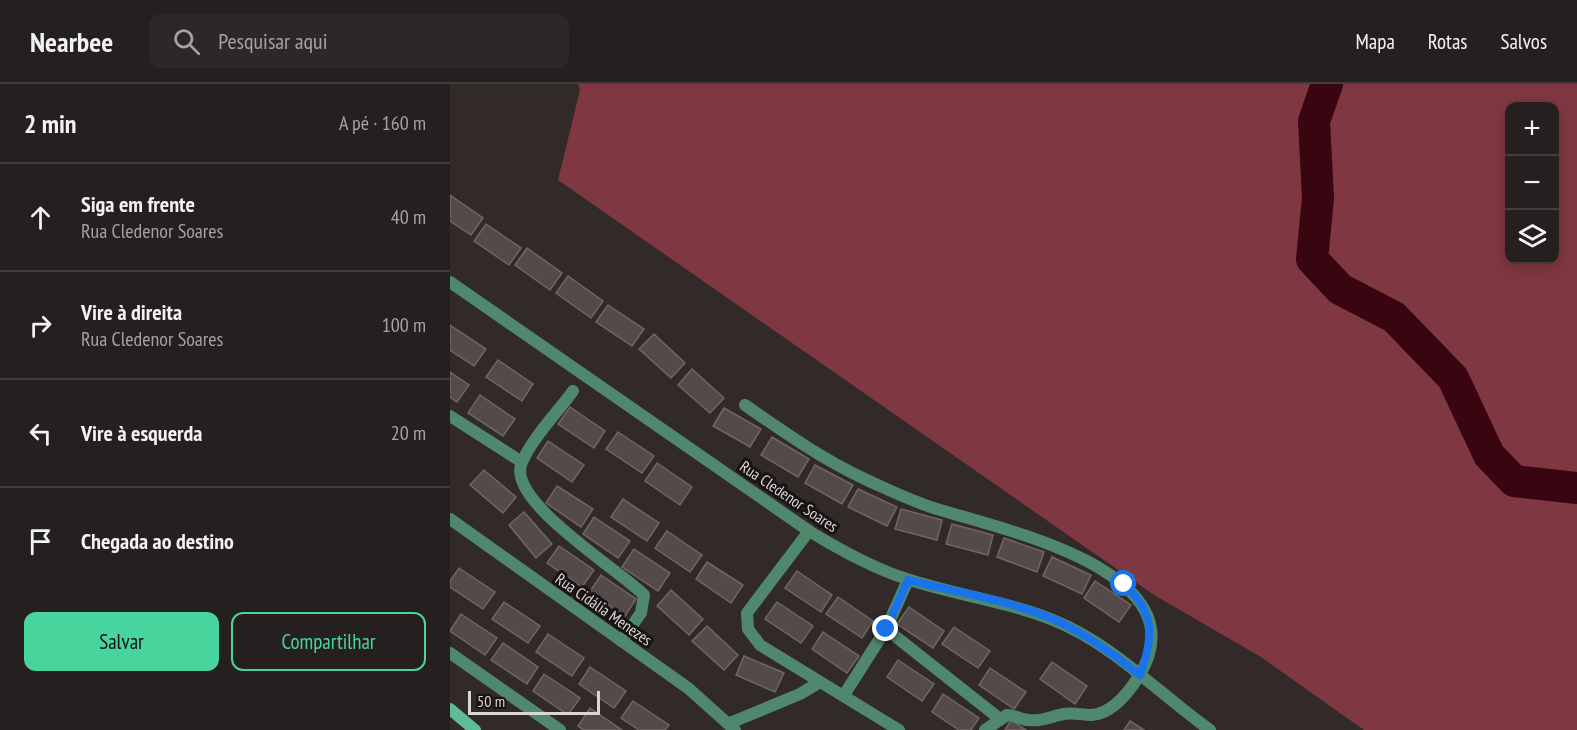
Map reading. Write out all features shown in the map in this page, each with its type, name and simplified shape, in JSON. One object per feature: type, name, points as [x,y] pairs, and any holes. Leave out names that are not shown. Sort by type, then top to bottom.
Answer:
[{"type":"main road","points":[[450,709],[475,730]]},
{"type":"street","name":"Rua Cledenor Soares","points":[[450,282],[809,531],[849,555],[908,580],[1022,609],[1054,620],[1112,652],[1210,730]]},
{"type":"street","points":[[573,391],[522,462],[521,480],[550,519],[644,595],[641,613],[621,641]]},
{"type":"street","points":[[745,405],[793,438],[869,481],[933,508],[1035,537],[1104,571],[1136,595],[1147,613],[1151,632],[1149,649],[1140,675],[1120,700],[1101,713],[1063,714],[1046,720],[1026,720],[1007,715],[985,730]]},
{"type":"street","points":[[450,416],[522,462]]},
{"type":"street","name":"Rua Cidália Menezes","points":[[450,519],[688,688],[733,727]]},
{"type":"street","points":[[809,531],[747,613],[746,622],[753,637],[760,645],[899,730]]},
{"type":"street","points":[[844,695],[886,629],[908,580]]},
{"type":"street","points":[[886,629],[1000,719]]},
{"type":"street","points":[[450,653],[560,730]]},
{"type":"street","points":[[733,727],[820,682]]},
{"type":"shaded area","points":[[578,84],[1577,84],[1577,730],[1364,730],[1261,657],[1154,595],[558,180],[580,90]]},
{"type":"building","points":[[450,195],[483,218],[471,235],[450,221]]},
{"type":"building","points":[[486,224],[521,248],[509,265],[474,241]]},
{"type":"building","points":[[527,248],[562,273],[550,290],[515,265]]},
{"type":"building","points":[[568,276],[603,301],[591,318],[556,293]]},
{"type":"building","points":[[608,305],[644,329],[632,346],[596,322]]},
{"type":"building","points":[[450,325],[486,349],[474,366],[450,350]]},
{"type":"building","points":[[654,334],[685,363],[671,378],[639,349]]},
{"type":"building","points":[[498,360],[533,384],[522,401],[486,377]]},
{"type":"building","points":[[692,369],[724,398],[710,413],[678,385]]},
{"type":"building","points":[[450,372],[469,385],[457,402],[450,397]]},
{"type":"building","points":[[480,395],[515,419],[503,436],[468,413]]},
{"type":"building","points":[[570,407],[605,431],[594,448],[558,424]]},
{"type":"building","points":[[724,408],[761,429],[750,447],[713,426]]},
{"type":"building","points":[[618,432],[654,456],[642,473],[606,449]]},
{"type":"building","points":[[772,437],[809,459],[798,477],[761,455]]},
{"type":"building","points":[[548,441],[584,465],[572,482],[537,458]]},
{"type":"building","points":[[657,463],[692,487],[680,505],[645,481]]},
{"type":"building","points":[[815,465],[853,485],[842,504],[805,483]]},
{"type":"building","points":[[484,470],[516,497],[503,513],[470,485]]},
{"type":"building","points":[[557,486],[593,509],[581,527],[546,503]]},
{"type":"building","points":[[858,489],[897,507],[887,526],[848,507]]},
{"type":"building","points":[[623,499],[659,523],[647,541],[611,517]]},
{"type":"building","points":[[901,509],[942,520],[937,540],[895,529]]},
{"type":"building","points":[[524,512],[552,544],[536,558],[509,525]]},
{"type":"building","points":[[594,517],[630,541],[618,558],[583,534]]},
{"type":"building","points":[[952,524],[993,535],[988,555],[946,544]]},
{"type":"building","points":[[667,531],[702,555],[690,572],[655,548]]},
{"type":"building","points":[[1004,538],[1044,552],[1037,572],[997,557]]},
{"type":"building","points":[[559,546],[594,570],[582,587],[547,563]]},
{"type":"building","points":[[634,549],[670,573],[658,591],[622,567]]},
{"type":"building","points":[[1052,557],[1091,575],[1082,594],[1043,576]]},
{"type":"building","points":[[707,562],[743,585],[731,603],[696,579]]},
{"type":"building","points":[[459,568],[495,592],[483,609],[450,587],[450,581]]},
{"type":"building","points":[[797,571],[832,595],[821,612],[785,588]]},
{"type":"building","points":[[601,575],[636,599],[625,616],[589,593]]},
{"type":"building","points":[[1095,581],[1131,605],[1119,622],[1084,598]]},
{"type":"building","points":[[671,590],[703,619],[689,635],[657,606]]},
{"type":"building","points":[[838,597],[873,621],[862,638],[826,614]]},
{"type":"building","points":[[504,602],[540,626],[528,643],[492,619]]},
{"type":"building","points":[[777,602],[813,626],[801,643],[765,619]]},
{"type":"building","points":[[909,607],[944,631],[933,648],[897,624]]},
{"type":"building","points":[[461,614],[497,638],[485,655],[450,631]]},
{"type":"building","points":[[707,626],[738,655],[724,670],[692,641]]},
{"type":"building","points":[[954,627],[990,651],[978,668],[942,644]]},
{"type":"building","points":[[823,632],[859,656],[847,673],[812,649]]},
{"type":"building","points":[[548,634],[584,658],[572,676],[536,652]]},
{"type":"building","points":[[503,643],[538,667],[527,684],[491,660]]},
{"type":"building","points":[[744,656],[784,673],[775,692],[736,675]]},
{"type":"building","points":[[898,660],[934,684],[922,701],[887,677]]},
{"type":"building","points":[[1052,662],[1087,686],[1075,704],[1040,679]]},
{"type":"building","points":[[590,667],[626,691],[614,708],[579,684]]},
{"type":"building","points":[[990,668],[1026,692],[1014,709],[979,685]]},
{"type":"building","points":[[544,674],[580,698],[568,715],[533,691]]},
{"type":"building","points":[[943,694],[979,718],[971,730],[959,730],[932,712]]},
{"type":"building","points":[[633,701],[669,725],[665,730],[639,730],[621,718]]},
{"type":"building","points":[[590,708],[622,730],[584,730],[578,726]]},
{"type":"building","points":[[1011,720],[1026,730],[1005,730]]},
{"type":"building","points":[[1130,721],[1144,730],[1124,730]]},
{"type":"waterway","points":[[1327,84],[1314,121],[1318,198],[1312,259],[1340,289],[1394,317],[1453,378],[1489,455],[1514,481],[1577,488]]},
{"type":"route","points":[[886,629],[908,580],[1022,609],[1054,620],[1112,652],[1140,675],[1149,649],[1151,632],[1147,613],[1136,595],[1124,584]]}]
